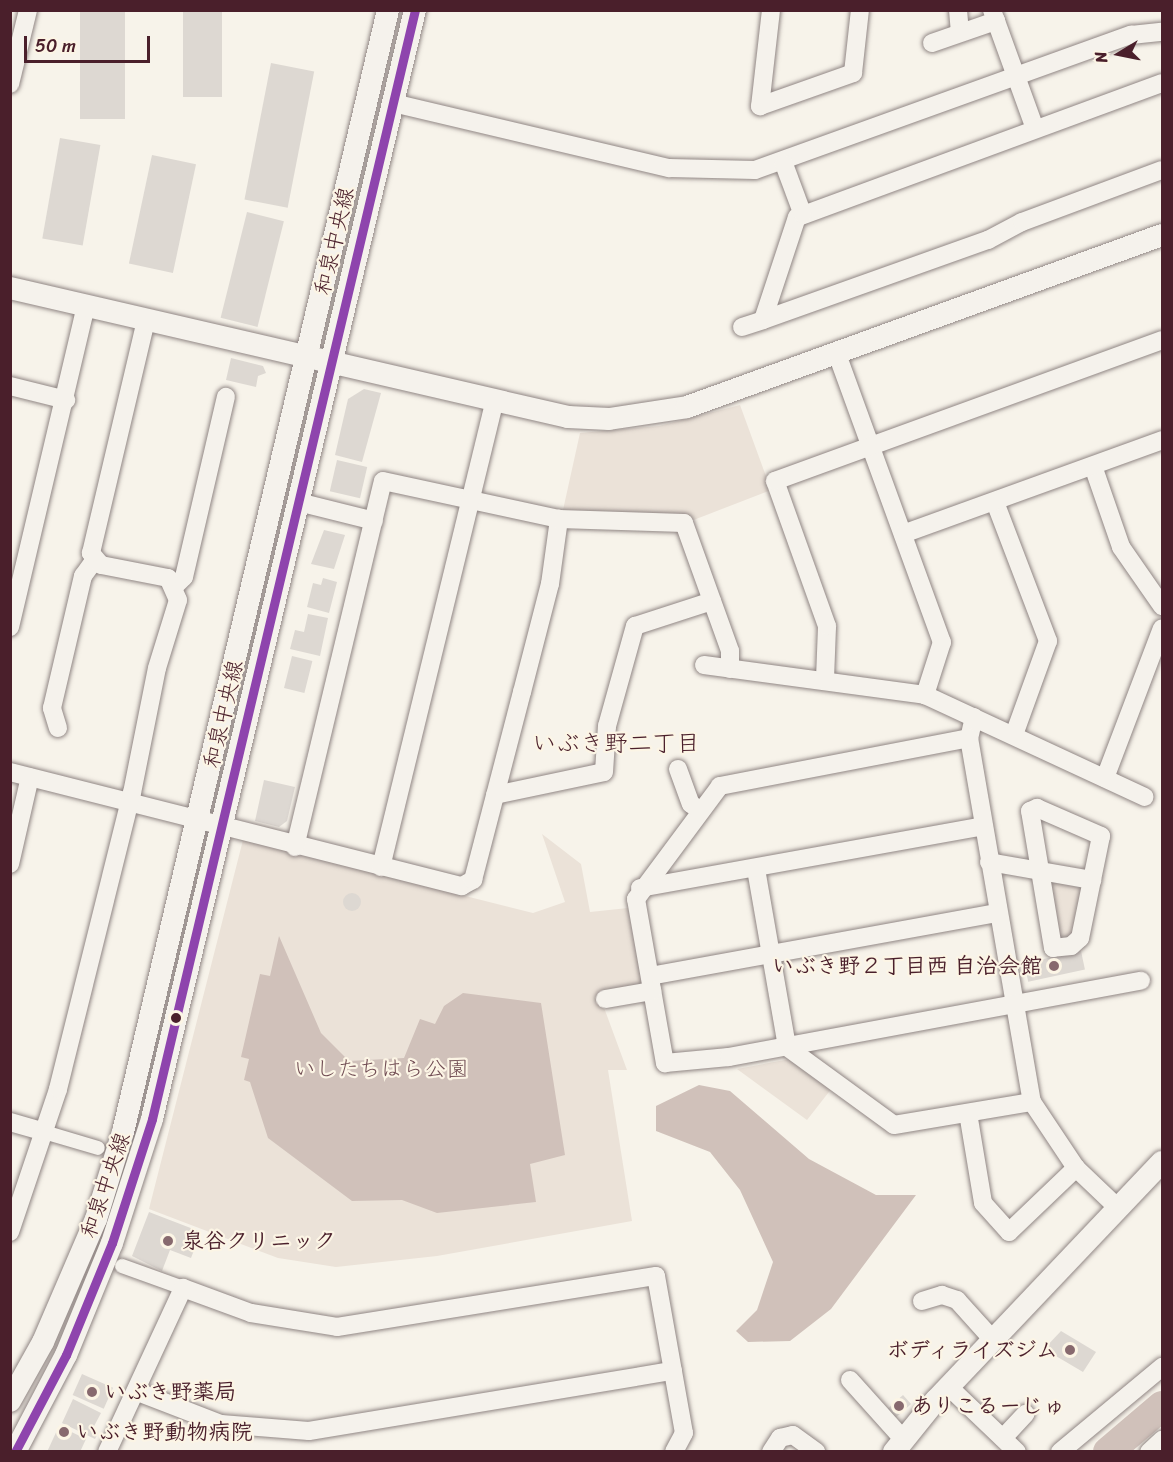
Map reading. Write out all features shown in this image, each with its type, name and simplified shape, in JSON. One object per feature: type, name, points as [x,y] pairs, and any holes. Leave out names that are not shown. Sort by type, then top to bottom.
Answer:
[{"type":"street","points":[[10,84],[28,10]]},
{"type":"street","name":"和泉中央線","points":[[10,1401],[43,1342],[96,1219],[145,1048],[388,10]]},
{"type":"street","name":"和泉中央線","points":[[15,1452],[66,1355],[112,1244],[152,1119],[302,503],[332,362],[415,10]]},
{"type":"street","points":[[771,10],[760,106],[853,73],[860,10]]},
{"type":"street","points":[[958,10],[960,32]]},
{"type":"street","points":[[932,43],[994,16],[1034,126]]},
{"type":"street","points":[[393,103],[669,168],[731,171],[784,164],[1131,35],[1162,32]]},
{"type":"street","points":[[763,320],[797,217],[1034,126],[1162,83]]},
{"type":"street","points":[[784,164],[803,215]]},
{"type":"street","points":[[742,327],[988,240],[1022,222],[1162,170]]},
{"type":"street","points":[[10,288],[309,355],[568,417],[652,414],[837,354],[1162,236]]},
{"type":"street","points":[[10,627],[66,400],[86,306]]},
{"type":"street","points":[[58,728],[52,708],[83,576],[94,561],[97,515],[146,320]]},
{"type":"street","points":[[825,679],[827,626],[775,481],[1162,340]]},
{"type":"street","points":[[837,354],[942,642],[925,695]]},
{"type":"street","points":[[10,386],[66,400]]},
{"type":"street","points":[[176,585],[184,578],[226,397]]},
{"type":"street","points":[[381,867],[495,401]]},
{"type":"street","points":[[903,534],[1162,440]]},
{"type":"street","points":[[1093,466],[1121,547],[1162,606]]},
{"type":"street","points":[[295,848],[383,481],[559,519],[684,523],[730,651],[730,669]]},
{"type":"street","points":[[995,502],[1048,641],[1014,735]]},
{"type":"street","points":[[302,503],[374,521]]},
{"type":"street","points":[[10,772],[127,801],[295,848],[462,886],[473,880],[550,584],[559,519]]},
{"type":"street","points":[[10,1232],[44,1132],[178,600],[176,585],[168,578],[94,561]]},
{"type":"street","points":[[495,795],[604,772],[607,726],[635,626],[712,601]]},
{"type":"street","points":[[1105,778],[1162,628]]},
{"type":"street","points":[[704,665],[825,679],[925,695],[1145,797]]},
{"type":"street","points":[[974,717],[969,738],[1012,1007],[1032,1102],[1076,1168],[1118,1208]]},
{"type":"street","points":[[969,738],[720,786],[640,888],[636,898],[665,1063],[787,1047],[1012,1007],[1141,981]]},
{"type":"street","points":[[678,769],[691,804],[701,811]]},
{"type":"street","points":[[10,864],[30,777]]},
{"type":"street","points":[[1037,808],[1101,836],[1080,938],[1071,946],[1053,948],[1040,872],[1030,811],[1037,808]]},
{"type":"street","points":[[640,888],[756,869],[983,826]]},
{"type":"street","points":[[988,862],[1092,880]]},
{"type":"street","points":[[756,869],[787,1047],[894,1125],[1032,1102]]},
{"type":"street","points":[[605,999],[651,983],[770,954],[997,913]]},
{"type":"street","points":[[968,1113],[983,1203],[1009,1232],[1076,1168]]},
{"type":"street","points":[[10,1122],[98,1148]]},
{"type":"street","points":[[850,1380],[899,1445],[949,1387],[1162,1162]]},
{"type":"street","points":[[122,1266],[251,1313],[337,1327],[656,1276],[684,1433],[674,1452]]},
{"type":"street","points":[[922,1301],[941,1287],[957,1300],[993,1340]]},
{"type":"street","points":[[106,1452],[138,1392],[183,1288]]},
{"type":"street","points":[[1060,1452],[1162,1366]]},
{"type":"street","points":[[138,1392],[221,1424],[309,1431],[673,1371]]},
{"type":"street","points":[[949,1387],[1017,1452]]},
{"type":"street","points":[[1003,1438],[1025,1414]]},
{"type":"street","points":[[773,1439],[793,1435],[816,1452]]},
{"type":"street","points":[[1149,1452],[1162,1440]]},
{"type":"green space","points":[[740,405],[771,490],[691,521],[688,515],[563,510],[580,433],[659,426]]},
{"type":"green space","name":"いしたちはら公園","points":[[542,834],[581,864],[590,912],[628,908],[642,984],[599,994],[627,1070],[608,1070],[632,1221],[437,1256],[336,1267],[278,1258],[149,1209],[243,840],[533,913],[565,902]]},
{"type":"green space","points":[[1054,880],[1085,890],[1076,934],[1069,940],[1056,936],[1047,884]]},
{"type":"green space","points":[[790,1059],[832,1088],[807,1120],[737,1069]]},
{"type":"shaded area","points":[[279,936],[321,1033],[349,1061],[404,1058],[420,1019],[435,1024],[444,1006],[463,993],[541,1003],[565,1155],[530,1164],[536,1202],[437,1213],[402,1200],[352,1201],[268,1138],[250,1082],[244,1080],[249,1059],[241,1057],[260,974],[270,976]]},
{"type":"shaded area","points":[[699,1085],[730,1091],[809,1159],[876,1195],[916,1195],[831,1309],[790,1341],[748,1342],[736,1331],[757,1310],[773,1262],[740,1190],[710,1152],[656,1131],[656,1106]]},
{"type":"building","points":[[80,10],[125,10],[125,119],[80,119]]},
{"type":"building","points":[[183,10],[222,10],[222,97],[183,97]]},
{"type":"building","points":[[271,63],[314,71],[288,208],[244,199]]},
{"type":"building","points":[[60,138],[100,145],[83,246],[42,238]]},
{"type":"building","points":[[152,155],[196,164],[173,273],[129,264]]},
{"type":"building","points":[[247,212],[284,221],[258,327],[221,318]]},
{"type":"building","points":[[231,358],[263,366],[266,373],[258,376],[256,387],[226,380]]},
{"type":"building","points":[[364,389],[381,393],[362,462],[335,455],[348,399]]},
{"type":"building","points":[[337,460],[367,467],[360,498],[330,491]]},
{"type":"building","points":[[324,530],[345,535],[334,569],[311,564]]},
{"type":"building","points":[[323,578],[337,582],[329,613],[307,607],[313,583],[321,585]]},
{"type":"building","points":[[308,614],[328,618],[320,656],[290,649],[295,630],[304,632]]},
{"type":"building","points":[[292,656],[312,661],[304,693],[284,688]]},
{"type":"building","points":[[264,780],[295,787],[287,821],[279,827],[255,821]]},
{"type":"building","points":[[352,893],[358,896],[361,902],[358,908],[352,911],[346,908],[343,902],[346,896]]},
{"type":"building","name":"いぶき野２丁目西 自治会館","points":[[1081,951],[1085,970],[1028,982],[1024,963]]},
{"type":"building","name":"泉谷クリニック","points":[[149,1212],[201,1232],[191,1258],[170,1250],[162,1271],[132,1256]]},
{"type":"building","name":"ボディライズジム","points":[[1061,1331],[1096,1352],[1083,1372],[1044,1349]]},
{"type":"building","name":"いぶき野薬局","points":[[82,1374],[113,1388],[104,1409],[73,1395]]},
{"type":"building","name":"ありこるーじゅ","points":[[903,1395],[911,1404],[895,1418],[887,1409]]},
{"type":"building","points":[[73,1399],[101,1413],[92,1430],[98,1433],[95,1439],[62,1423]]},
{"type":"building","name":"いぶき野動物病院","points":[[59,1426],[86,1439],[80,1452],[47,1452]]},
{"type":"waterway","points":[[1108,1452],[1162,1406]]},
{"type":"transit line","points":[[15,1452],[66,1355],[112,1243],[152,1119],[415,10]]},
{"type":"place","name":"いぶき野２丁目西 自治会館","points":[[1054,966]]},
{"type":"place","name":"泉谷クリニック","points":[[168,1241]]},
{"type":"place","name":"ボディライズジム","points":[[1070,1350]]},
{"type":"place","name":"いぶき野薬局","points":[[92,1392]]},
{"type":"place","name":"ありこるーじゅ","points":[[899,1406]]},
{"type":"place","name":"いぶき野動物病院","points":[[64,1432]]},
{"type":"district","name":"いぶき野二丁目","points":[[616,744]]}]
